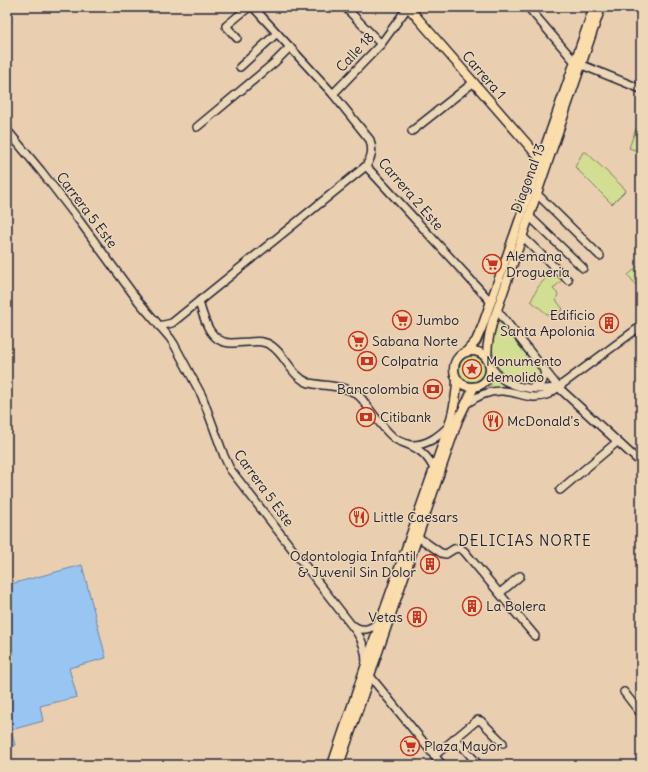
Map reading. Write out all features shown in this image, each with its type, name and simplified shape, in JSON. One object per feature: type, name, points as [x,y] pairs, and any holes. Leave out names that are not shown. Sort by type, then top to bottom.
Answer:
[{"type":"main road","name":"Carrera 1","points":[[408,7],[541,159],[545,168]]},
{"type":"main road","name":"Diagonal 13","points":[[489,363],[487,346],[492,322],[545,168],[594,7]]},
{"type":"main road","name":"Diagonal 13","points":[[466,352],[480,334],[541,159],[601,7]]},
{"type":"main road","points":[[466,352],[478,352],[482,354],[489,363],[490,374],[481,385],[474,387],[462,385],[454,371],[455,363],[460,356],[466,352]]},
{"type":"main road","points":[[332,765],[448,426],[456,401],[457,378]]},
{"type":"main road","points":[[339,765],[458,420],[474,387]]},
{"type":"street","points":[[237,38],[226,26],[249,7]]},
{"type":"street","name":"Carrera 2 Este","points":[[253,7],[333,94],[370,140],[372,154],[370,161],[366,166],[491,302]]},
{"type":"street","name":"Calle 18","points":[[333,94],[381,44],[408,7]]},
{"type":"street","points":[[528,7],[578,63],[641,89]]},
{"type":"street","points":[[345,8],[381,44]]},
{"type":"street","points":[[240,67],[278,33]]},
{"type":"street","points":[[197,127],[274,63],[290,47]]},
{"type":"street","points":[[412,131],[474,82]]},
{"type":"street","name":"Carrera 5 Este","points":[[7,130],[41,171],[139,302],[170,338],[205,403],[230,469],[361,638],[365,647],[366,666]]},
{"type":"street","points":[[159,326],[172,323],[366,166]]},
{"type":"street","points":[[536,193],[600,256]]},
{"type":"street","points":[[529,216],[583,268]]},
{"type":"street","points":[[522,236],[568,280]]},
{"type":"street","points":[[199,302],[208,327],[217,338],[226,343],[263,341],[273,347],[295,374],[304,381],[342,387],[353,391],[358,394],[392,436],[402,442],[414,445],[424,444],[433,440],[448,426]]},
{"type":"street","points":[[497,310],[558,387],[641,463]]},
{"type":"street","points":[[170,338],[172,323]]},
{"type":"street","points":[[466,404],[477,396],[491,392],[504,391],[538,398],[549,394],[641,326]]},
{"type":"street","points":[[489,363],[496,374],[508,382],[521,387],[549,389],[558,387]]},
{"type":"street","points":[[531,388],[540,385],[543,381],[545,372],[543,368]]},
{"type":"street","points":[[560,490],[618,442]]},
{"type":"street","points":[[408,444],[423,452],[428,457],[434,469]]},
{"type":"street","points":[[418,537],[441,553],[446,554],[454,549],[460,548],[464,551],[535,636]]},
{"type":"street","points":[[500,593],[520,576]]},
{"type":"street","points":[[351,624],[356,628],[371,628],[377,624],[382,617]]},
{"type":"street","points":[[370,676],[442,765]]},
{"type":"street","points":[[624,692],[641,714]]},
{"type":"street","points":[[434,756],[478,720],[481,721],[502,743]]},
{"type":"street","points":[[455,738],[477,763]]},
{"type":"green space","points":[[637,126],[641,128],[641,152],[629,148]]},
{"type":"green space","points":[[583,152],[586,152],[626,190],[612,204],[575,167]]},
{"type":"green space","points":[[641,264],[641,290],[640,290],[628,275]]},
{"type":"green space","points":[[553,270],[562,280],[553,289],[558,294],[556,300],[563,309],[552,318],[531,301],[538,287]]},
{"type":"green space","points":[[499,323],[502,324],[542,374],[541,381],[521,384],[510,379],[501,371],[494,359],[492,346],[496,325]]},
{"type":"green space","points":[[472,356],[481,360],[485,369],[481,378],[472,382],[463,378],[459,369],[463,360]]},
{"type":"green space","points":[[495,375],[512,388],[502,387],[489,389]]},
{"type":"water","points":[[82,565],[106,658],[69,668],[77,697],[40,706],[43,721],[11,730],[15,745],[7,747],[7,585]]},
{"type":"place","name":"Alemana Drogueria","points":[[492,264]]},
{"type":"place","name":"Jumbo","points":[[402,320]]},
{"type":"place","name":"Edificio Santa Apolonia","points":[[609,323]]},
{"type":"place","name":"Sabana Norte","points":[[358,341]]},
{"type":"place","name":"Colpatria","points":[[367,361]]},
{"type":"place","name":"Monumento demolido","points":[[472,369]]},
{"type":"place","name":"Bancolombia","points":[[433,389]]},
{"type":"place","name":"Citibank","points":[[366,417]]},
{"type":"place","name":"McDonald's","points":[[493,421]]},
{"type":"place","name":"Little Caesars","points":[[359,517]]},
{"type":"place","name":"Odontologia Infantil & Juvenil Sin Dolor","points":[[430,564]]},
{"type":"place","name":"La Bolera","points":[[472,606]]},
{"type":"place","name":"Vetas","points":[[417,617]]},
{"type":"place","name":"Plaza Mayor","points":[[410,746]]},
{"type":"district","name":"DELICIAS NORTE","points":[[525,541]]}]
